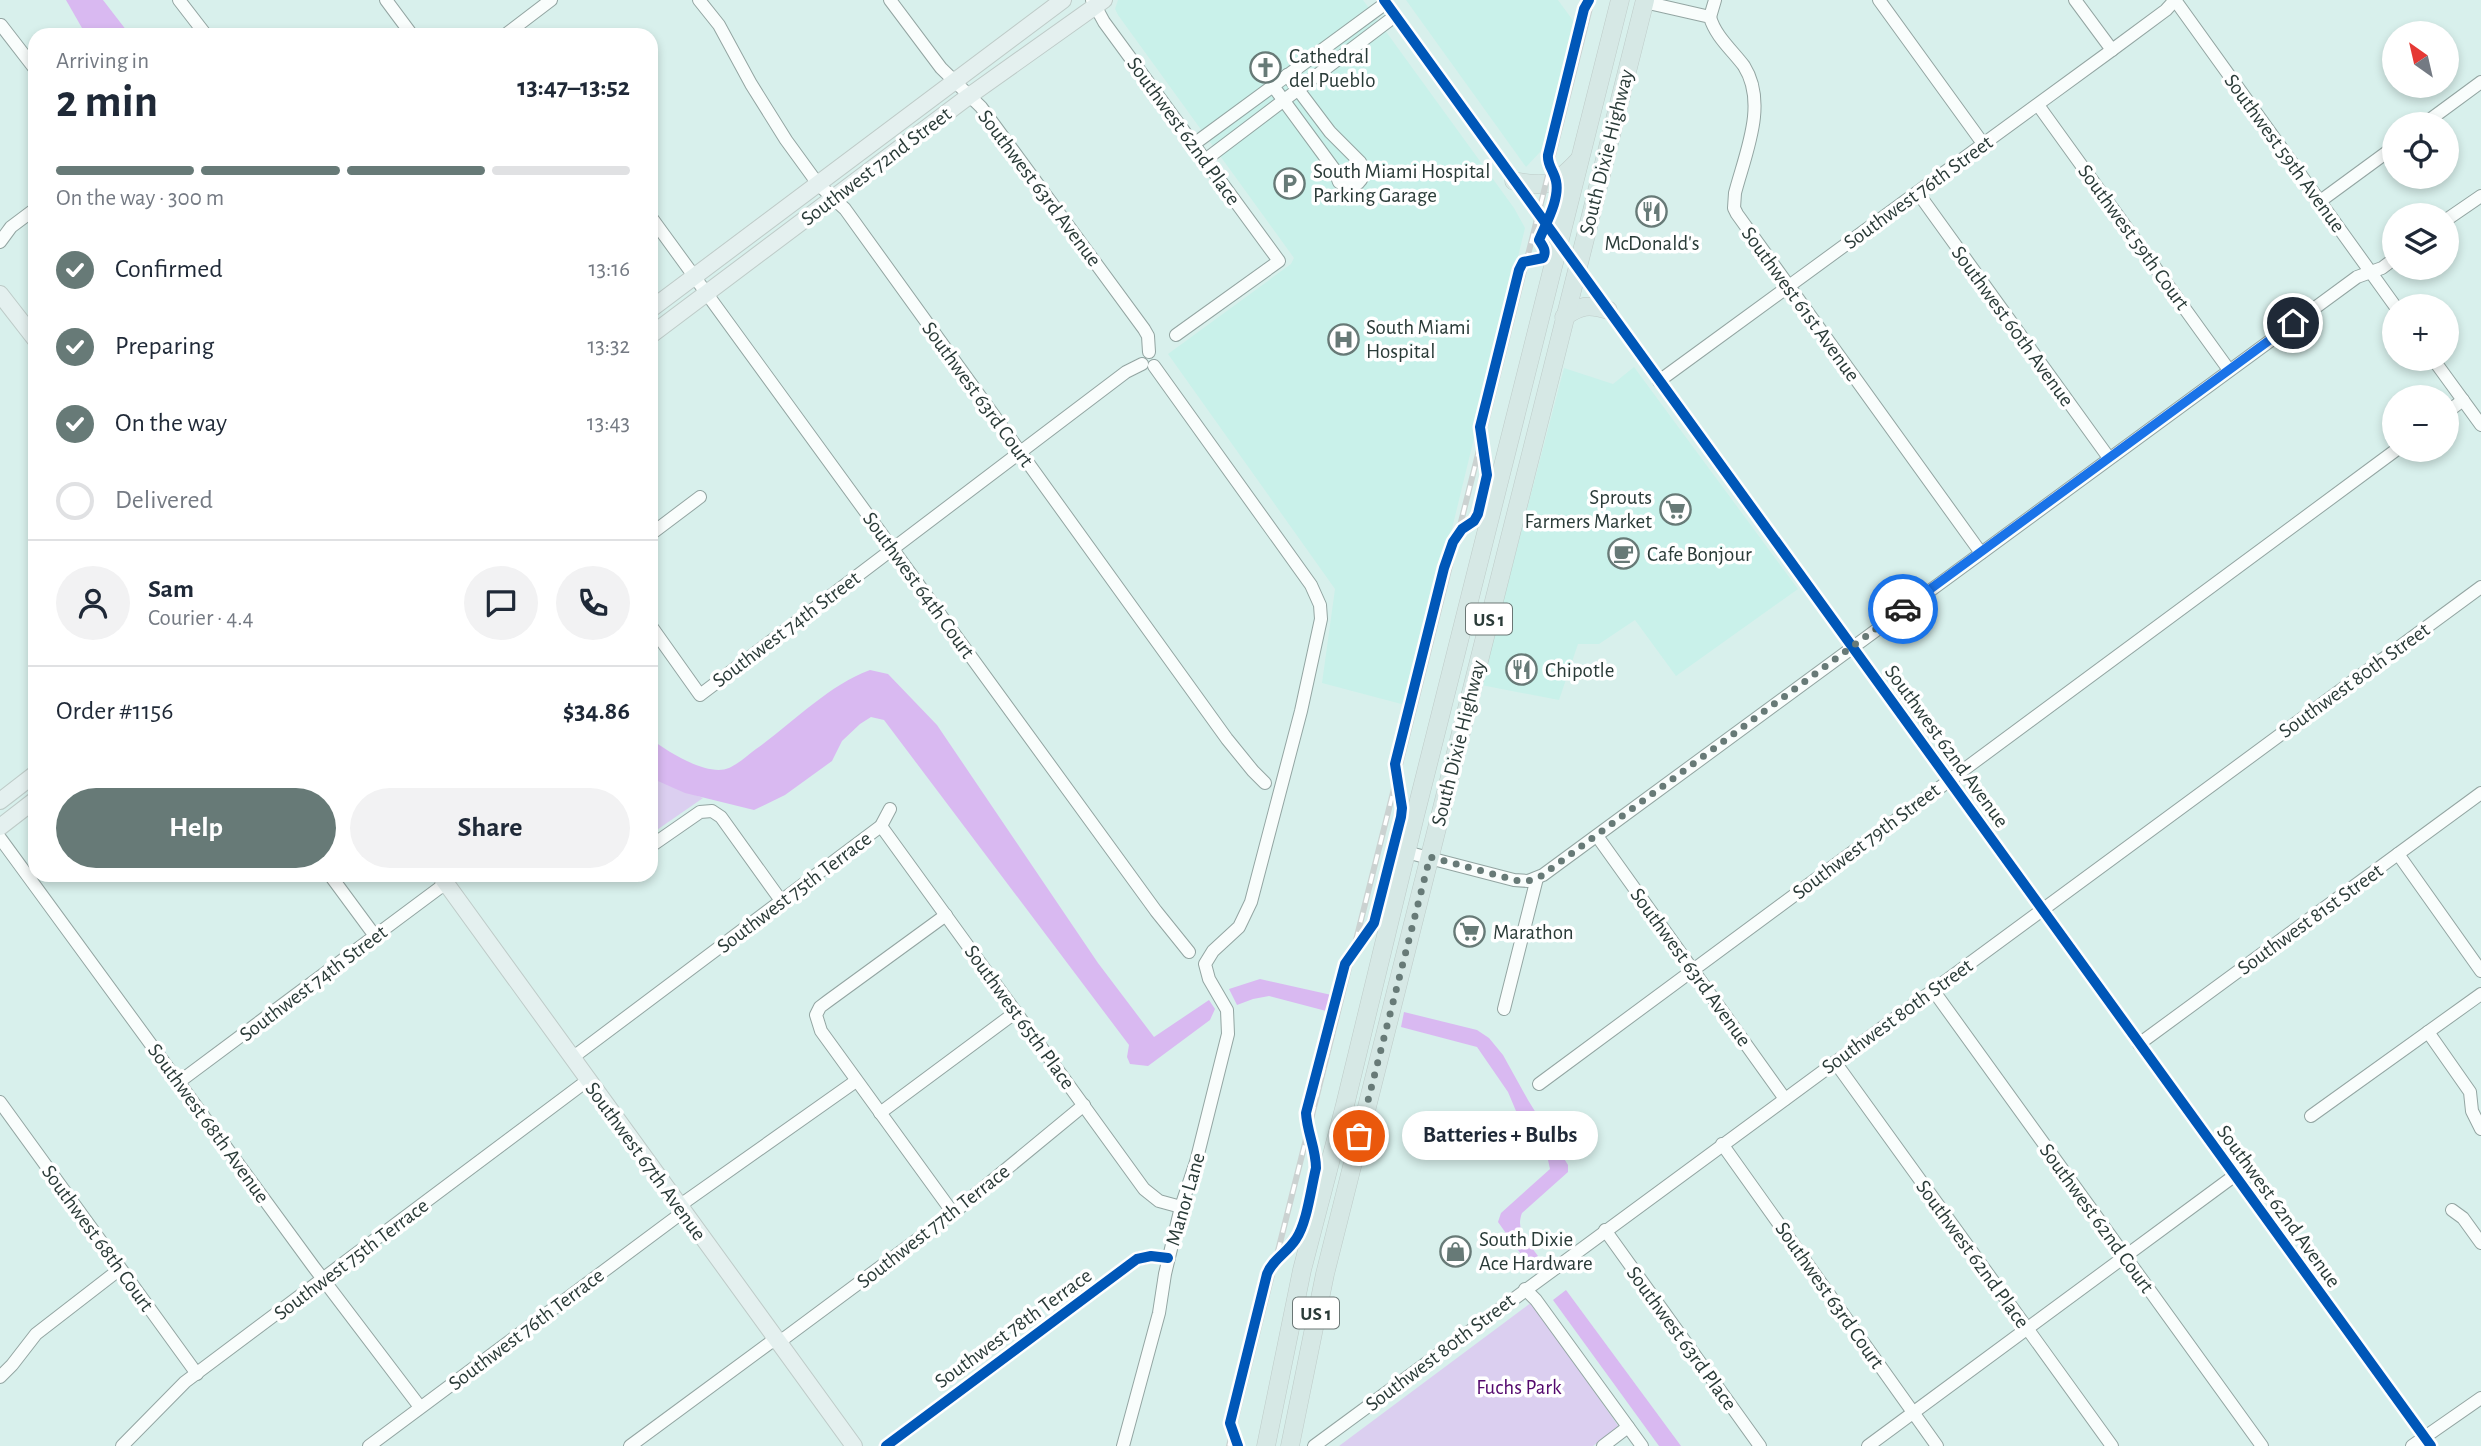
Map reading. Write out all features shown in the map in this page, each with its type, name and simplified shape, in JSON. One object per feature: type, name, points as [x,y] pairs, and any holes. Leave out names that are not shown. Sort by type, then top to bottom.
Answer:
[{"type":"highway","name":"South Dixie Highway","points":[[1266,1446],[1302,1270],[1620,0]]},
{"type":"highway","name":"South Dixie Highway","points":[[1290,1446],[1325,1274],[1644,1]]},
{"type":"highway","points":[[1615,21],[1625,11],[1644,1]]},
{"type":"highway","points":[[1514,181],[1539,186],[1556,182],[1579,160]]},
{"type":"highway","points":[[1564,317],[1585,305],[1608,310]]},
{"type":"highway","points":[[1345,1105],[1349,1121],[1338,1165],[1348,1182]]},
{"type":"main road","name":"Southwest 72nd Street","points":[[658,304],[1063,0]]},
{"type":"main road","name":"Southwest 72nd Street","points":[[658,330],[1097,3]]},
{"type":"main road","points":[[0,295],[6,313],[28,333]]},
{"type":"main road","points":[[0,801],[28,779]]},
{"type":"main road","points":[[0,827],[28,805]]},
{"type":"main road","name":"Southwest 67th Avenue","points":[[445,882],[854,1446]]},
{"type":"street","points":[[179,0],[200,28]]},
{"type":"street","points":[[386,0],[407,28]]},
{"type":"street","points":[[517,28],[551,0]]},
{"type":"street","name":"Southwest 63rd Court","points":[[699,0],[719,25],[775,124],[818,184],[845,209],[1227,739],[1265,783]]},
{"type":"street","name":"Southwest 63rd Avenue","points":[[890,0],[941,68],[981,107],[1141,325],[1148,336],[1149,352],[1142,356],[1148,365]]},
{"type":"street","points":[[1644,1],[1710,17],[1715,0]]},
{"type":"street","points":[[1879,0],[1984,145]]},
{"type":"street","points":[[2075,0],[2112,51]]},
{"type":"street","name":"Southwest 76th Street","points":[[1659,381],[2112,51],[2166,10],[2175,0]]},
{"type":"street","name":"Southwest 59th Avenue","points":[[2175,0],[2387,294]]},
{"type":"street","points":[[1194,144],[1385,2]]},
{"type":"street","name":"Southwest 62nd Avenue","points":[[1385,2],[2428,1442]]},
{"type":"street","name":"Southwest 62nd Place","points":[[1097,3],[1205,160],[1279,261],[1176,335]]},
{"type":"street","points":[[1205,160],[1395,16]]},
{"type":"street","name":"Southwest 61st Avenue","points":[[1710,17],[1715,30],[1751,78],[1755,95],[1752,124],[1735,193],[1734,208],[1788,287],[1981,552]]},
{"type":"street","points":[[1,25],[28,60]]},
{"type":"street","points":[[1273,86],[1334,169],[1335,177],[1341,184],[1349,187],[1357,184],[1364,173],[1362,165],[1330,132],[1287,75]]},
{"type":"street","points":[[2440,112],[2481,82]]},
{"type":"street","name":"Southwest 59th Court","points":[[2038,105],[2229,370]]},
{"type":"street","points":[[2319,202],[2382,156]]},
{"type":"street","points":[[1334,169],[1343,158],[1354,158]]},
{"type":"street","name":"Southwest 60th Avenue","points":[[1918,193],[2109,458]]},
{"type":"street","points":[[2459,211],[2481,196]]},
{"type":"street","points":[[0,242],[5,229],[28,214]]},
{"type":"street","name":"Southwest 64th Court","points":[[658,226],[1156,911],[1189,952]]},
{"type":"street","points":[[1406,852],[1514,880],[1537,878],[2357,277],[2382,266]]},
{"type":"street","name":"Southwest 74th Street","points":[[658,636],[700,695],[1126,372],[1148,365]]},
{"type":"street","name":"Manor Lane","points":[[1123,1446],[1159,1313],[1168,1258],[1181,1207],[1194,1171],[1228,1034],[1228,1013],[1209,979],[1206,961],[1239,927],[1250,908],[1320,631],[1320,605],[1308,580],[1148,365]]},
{"type":"street","points":[[2442,371],[2481,425]]},
{"type":"street","points":[[2459,403],[2463,400]]},
{"type":"street","name":"Southwest 79th Street","points":[[1539,1084],[2382,460]]},
{"type":"street","points":[[658,529],[700,498]]},
{"type":"street","name":"Southwest 80th Street","points":[[1314,1446],[2481,587]]},
{"type":"street","name":"Southwest 81st Street","points":[[2139,1044],[2481,793]]},
{"type":"street","points":[[881,826],[890,809]]},
{"type":"street","points":[[658,841],[696,814],[712,811],[721,817],[782,902]]},
{"type":"street","name":"Southwest 75th Terrace","points":[[572,1058],[881,826]]},
{"type":"street","name":"Southwest 65th Place","points":[[881,826],[1148,1194],[1159,1201],[1181,1207]]},
{"type":"street","name":"Southwest 63rd Avenue","points":[[1597,836],[1785,1098]]},
{"type":"street","name":"Southwest 68th Avenue","points":[[0,838],[28,876]]},
{"type":"street","points":[[2398,854],[2481,971]]},
{"type":"street","points":[[1504,1009],[1537,878]]},
{"type":"street","name":"Southwest 68th Avenue","points":[[32,882],[420,1408]]},
{"type":"street","points":[[335,882],[374,936]]},
{"type":"street","name":"Southwest 74th Street","points":[[179,1082],[374,936],[439,882]]},
{"type":"street","points":[[946,915],[828,1001],[816,1015],[821,1031],[953,1213]]},
{"type":"street","name":"Southwest 62nd Court","points":[[1933,990],[2262,1446]]},
{"type":"street","points":[[2311,1116],[2481,994]]},
{"type":"street","points":[[880,1113],[1016,1012]]},
{"type":"street","points":[[2428,1032],[2476,1098],[2472,1111],[2481,1129]]},
{"type":"street","name":"Southwest 62nd Place","points":[[1835,1062],[2112,1446]]},
{"type":"street","name":"Southwest 75th Terrace","points":[[122,1446],[168,1397],[197,1374],[588,1080]]},
{"type":"street","name":"Southwest 76th Terrace","points":[[369,1446],[856,1080]]},
{"type":"street","name":"Southwest 68th Court","points":[[0,1102],[197,1374]]},
{"type":"street","name":"Southwest 77th Terrace","points":[[630,1446],[953,1213],[1084,1105]]},
{"type":"street","name":"Southwest 63rd Court","points":[[1722,1144],[1937,1446]]},
{"type":"street","points":[[1868,1446],[2234,1176]]},
{"type":"street","points":[[2452,1210],[2463,1218],[2481,1243]]},
{"type":"street","name":"Southwest 63rd Place","points":[[1605,1230],[1760,1446]]},
{"type":"street","name":"Southwest 78th Terrace","points":[[886,1446],[1137,1259],[1151,1256],[1168,1258]]},
{"type":"street","points":[[0,1377],[18,1359],[36,1334],[120,1269]]},
{"type":"street","points":[[1525,1289],[1642,1446]]},
{"type":"street","points":[[2413,1446],[2428,1442],[2481,1398]]},
{"type":"street","points":[[1603,1446],[1628,1427]]},
{"type":"shaded area","points":[[66,0],[103,0],[125,28],[82,28]]},
{"type":"shaded area","name":"South Miami Hospital","points":[[1118,0],[1363,0],[1514,208],[1525,228],[1409,706],[1322,683],[1335,589],[1168,354],[1291,264],[1294,258],[1118,15],[1115,9]]},
{"type":"shaded area","points":[[1406,0],[1558,0],[1577,26],[1541,151],[1526,167]]},
{"type":"shaded area","points":[[1634,367],[1798,589],[1676,676],[1635,620],[1599,644],[1578,644],[1559,700],[1481,685],[1564,368],[1613,384]]},
{"type":"shaded area","points":[[870,670],[888,674],[937,725],[1098,963],[1154,1037],[1209,1000],[1215,1009],[1210,1020],[1148,1066],[1130,1064],[1127,1057],[1129,1045],[884,720],[871,717],[860,724],[842,741],[832,761],[785,795],[754,810],[685,793],[658,781],[658,744],[700,766],[720,770],[729,768],[825,695]]},
{"type":"shaded area","points":[[1260,979],[1336,996],[1330,1012],[1269,996],[1237,1005],[1229,989]]},
{"type":"shaded area","points":[[1404,1012],[1477,1030],[1489,1038],[1503,1055],[1568,1165],[1568,1172],[1522,1213],[1521,1231],[1538,1256],[1528,1264],[1498,1222],[1501,1213],[1550,1169],[1548,1160],[1516,1111],[1508,1092],[1477,1047],[1401,1027]]},
{"type":"shaded area","points":[[1566,1290],[1681,1446],[1659,1446],[1553,1300]]},
{"type":"green space","points":[[658,781],[703,798],[658,829]]},
{"type":"green space","name":"Fuchs Park","points":[[1532,1302],[1619,1427],[1593,1446],[1339,1446]]},
{"type":"railway","points":[[1229,1446],[1592,0]]},
{"type":"cycle path","points":[[1384,0],[2431,1446]]},
{"type":"cycle path","points":[[1238,1446],[1230,1423],[1267,1274],[1300,1232],[1316,1168],[1306,1113],[1345,964],[1374,923],[1401,817],[1395,764],[1444,568],[1453,542],[1478,514],[1487,475],[1480,427],[1519,270],[1523,262],[1543,258],[1545,253],[1539,240],[1552,211],[1557,188],[1548,155],[1584,9],[1589,0]]},
{"type":"cycle path","points":[[886,1446],[1137,1259],[1151,1256],[1168,1258]]},
{"type":"way so far","points":[[1359,1136],[1430,857],[1519,881],[1541,876],[1903,609]]},
{"type":"place","name":"Cathedral del Pueblo","points":[[1266,68]]},
{"type":"place","name":"South Miami Hospital Parking Garage","points":[[1290,183]]},
{"type":"place","name":"McDonald's","points":[[1652,211]]},
{"type":"place","name":"South Miami Hospital","points":[[1343,339]]},
{"type":"place","name":"Sprouts Farmers Market","points":[[1675,509]]},
{"type":"place","name":"Cafe Bonjour","points":[[1624,554]]},
{"type":"place","name":"Chipotle","points":[[1522,670]]},
{"type":"place","name":"Marathon","points":[[1470,932]]},
{"type":"place","name":"Batteries + Bulbs","points":[[1359,1136]]},
{"type":"place","name":"South Dixie Ace Hardware","points":[[1456,1251]]},
{"type":"route","points":[[1903,609],[2293,323]]}]
